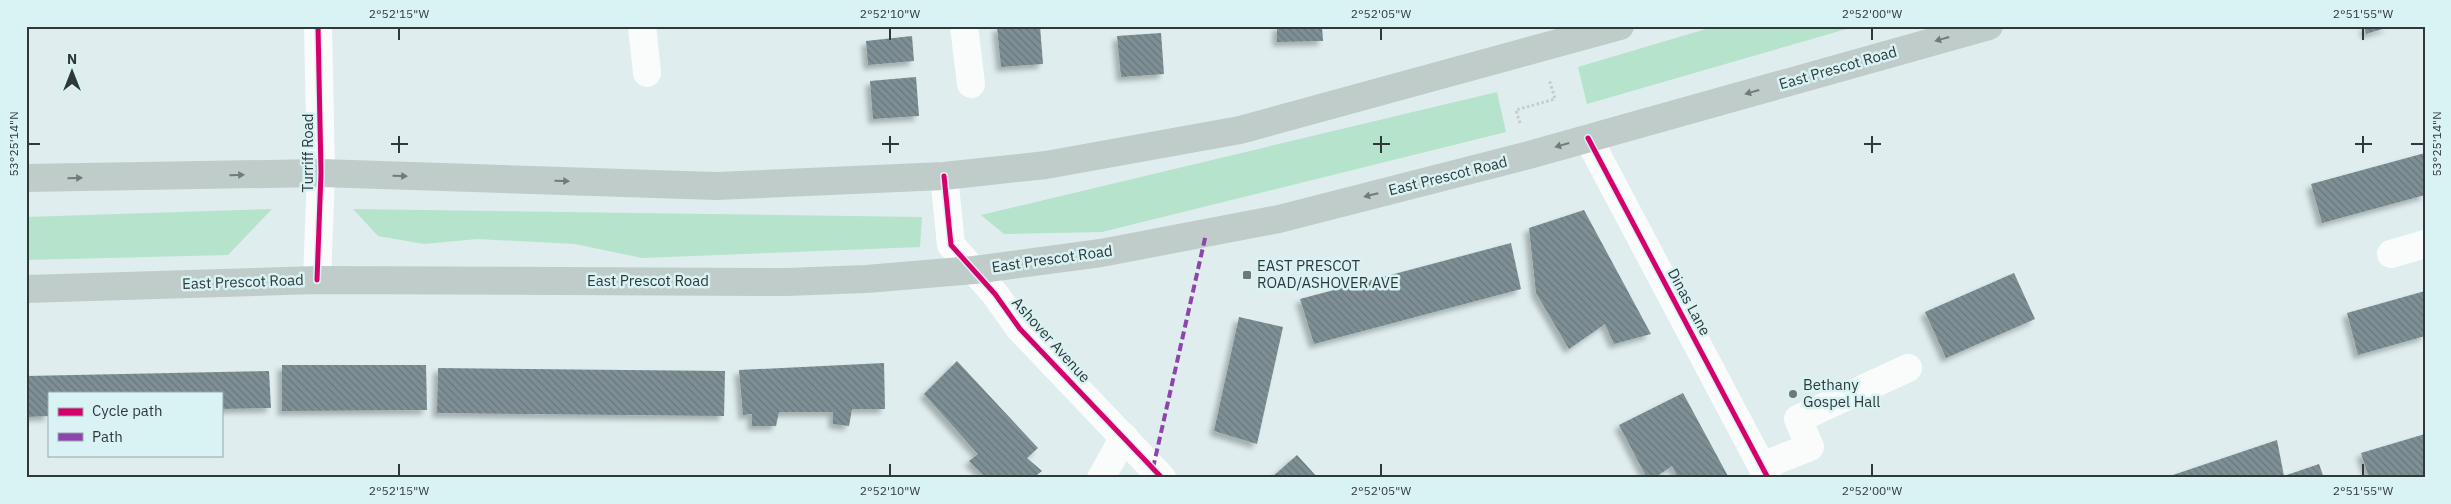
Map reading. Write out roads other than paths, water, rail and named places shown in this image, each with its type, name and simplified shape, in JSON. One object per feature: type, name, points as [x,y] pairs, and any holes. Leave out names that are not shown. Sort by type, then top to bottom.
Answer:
[{"type":"highway","points":[[26,178],[322,173],[716,186],[944,176],[1046,166],[1240,130],[1620,26]]},
{"type":"highway","name":"East Prescot Road","points":[[26,289],[317,280],[786,282],[974,270],[1101,253],[1280,219],[1530,155],[1989,26]]},
{"type":"street","name":"Turriff Road","points":[[317,280],[322,173],[318,26]]},
{"type":"street","points":[[642,26],[647,72]]},
{"type":"street","points":[[964,26],[971,84]]},
{"type":"street","name":"Dinas Lane","points":[[1588,138],[1765,472]]},
{"type":"street","name":"Ashover Avenue","points":[[944,176],[951,245],[974,270],[1020,329],[1162,478]]},
{"type":"street","points":[[2391,254],[2425,244]]},
{"type":"street","points":[[1765,472],[1810,447],[1798,419],[1908,368]]},
{"type":"street","points":[[1101,478],[1124,436]]},
{"type":"place","name":"EAST PRESCOT ROAD/ASHOVER AVE","points":[[1247,275]]},
{"type":"place","name":"Bethany Gospel Hall","points":[[1793,394]]}]
